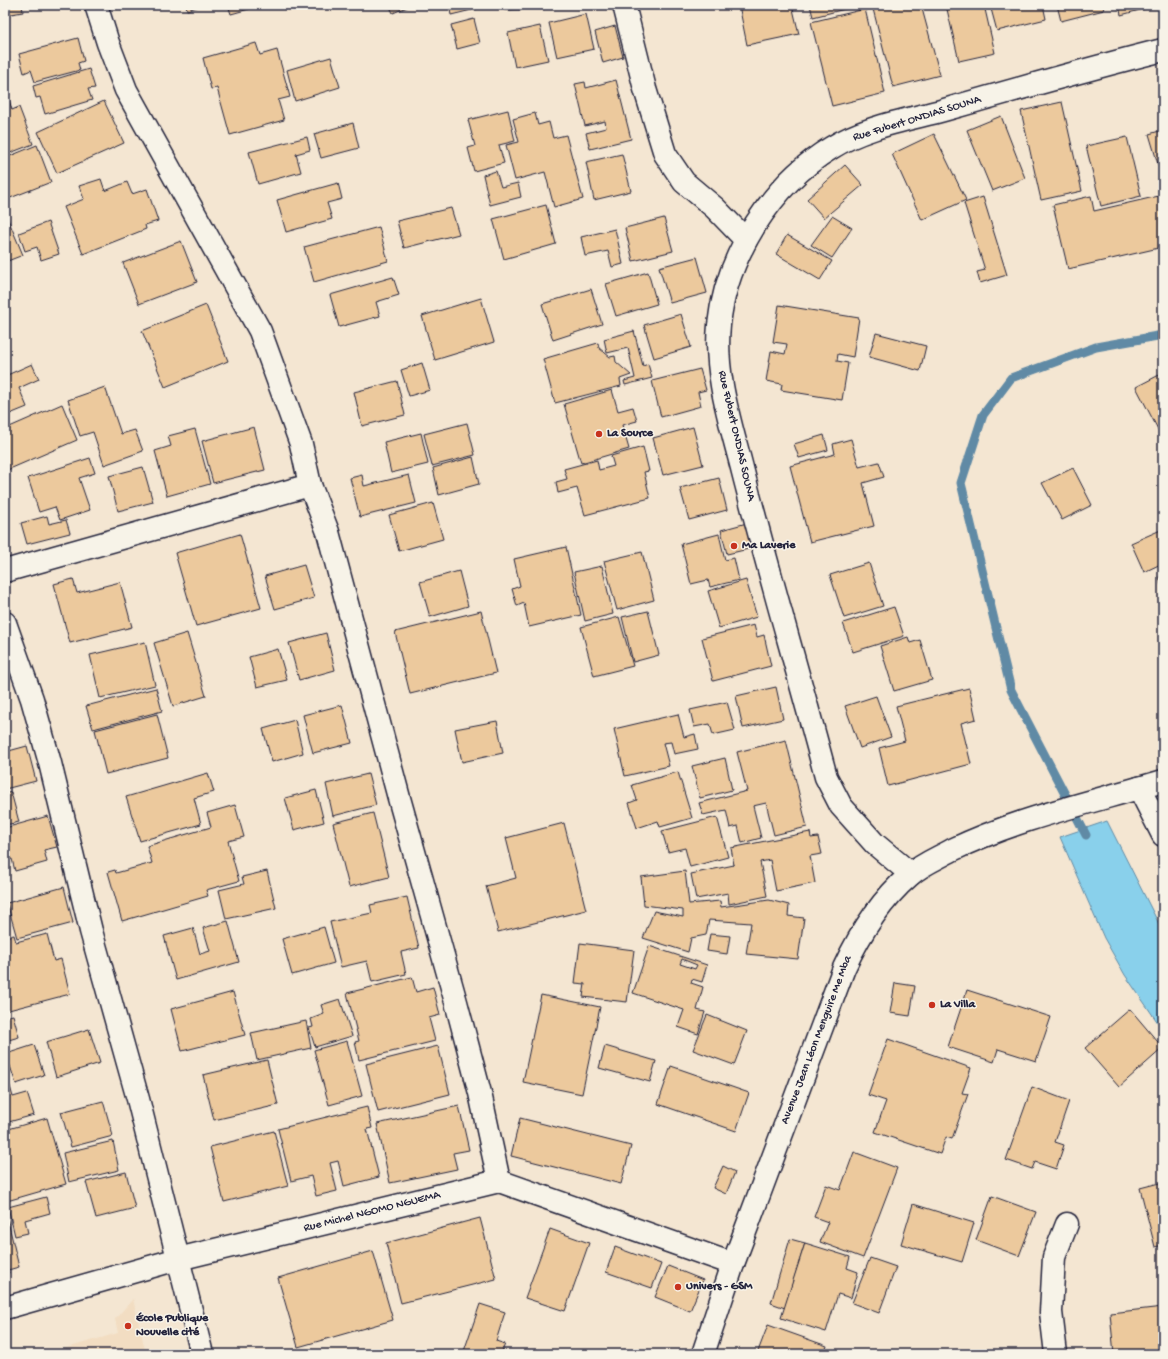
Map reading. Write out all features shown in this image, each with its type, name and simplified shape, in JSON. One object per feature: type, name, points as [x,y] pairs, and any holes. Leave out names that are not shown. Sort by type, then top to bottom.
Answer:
[{"type":"street","points":[[96,5],[108,43],[126,90],[260,331],[301,444],[310,485],[328,532],[399,798],[456,1002],[480,1093],[499,1181],[732,1264]]},
{"type":"street","points":[[624,5],[645,89],[666,154],[684,182],[715,208],[746,240]]},
{"type":"street","name":"Rue Fubert ONDIAS SOUNA","points":[[911,874],[875,844],[841,806],[826,777],[748,493],[719,375],[719,326],[728,280],[746,240],[768,205],[810,163],[833,146],[870,130],[1038,82],[1163,50]]},
{"type":"street","points":[[5,571],[310,485]]},
{"type":"street","points":[[5,623],[32,699],[50,763],[91,931],[138,1099],[202,1354]]},
{"type":"street","points":[[1163,781],[1139,788],[1163,835]]},
{"type":"street","name":"Avenue Jean Léon Menguire Me Mba","points":[[704,1354],[732,1264],[844,968],[856,942],[890,893],[911,874],[927,863],[983,836],[1139,788]]},
{"type":"street","name":"Rue Michel NGOMO NGUEMA","points":[[5,1308],[178,1259],[499,1181]]},
{"type":"street","points":[[1056,1354],[1051,1312],[1054,1257],[1067,1224]]},
{"type":"shaded area","name":"École Publique Nouvelle cité","points":[[133,1299],[146,1354],[46,1354],[118,1333],[115,1319]]},
{"type":"water","points":[[1107,821],[1163,932],[1163,1030],[1125,975],[1104,938],[1060,837]]},
{"type":"building","points":[[5,5],[22,5],[23,12],[5,15]]},
{"type":"building","points":[[186,5],[203,5],[187,10]]},
{"type":"building","points":[[228,5],[248,5],[249,9],[231,14]]},
{"type":"building","points":[[389,5],[412,5],[393,13]]},
{"type":"building","points":[[449,5],[492,5],[451,15]]},
{"type":"building","points":[[503,5],[543,5],[544,9],[504,10]]},
{"type":"building","points":[[739,5],[792,5],[799,34],[747,45]]},
{"type":"building","points":[[810,5],[861,5],[813,17]]},
{"type":"building","points":[[872,5],[921,5],[940,75],[893,87]]},
{"type":"building","points":[[946,5],[984,5],[995,53],[959,61]]},
{"type":"building","points":[[990,5],[1043,5],[1046,19],[997,31]]},
{"type":"building","points":[[1057,5],[1103,5],[1104,10],[1061,21]]},
{"type":"building","points":[[1119,5],[1159,5],[1121,15]]},
{"type":"building","points":[[865,9],[885,93],[832,106],[811,22]]},
{"type":"building","points":[[586,14],[594,49],[557,57],[549,23]]},
{"type":"building","points":[[474,19],[480,43],[457,49],[451,25]]},
{"type":"building","points":[[540,26],[548,60],[515,67],[508,33]]},
{"type":"building","points":[[615,26],[623,57],[603,63],[595,32]]},
{"type":"building","points":[[78,38],[84,61],[78,63],[80,70],[35,82],[31,70],[24,73],[19,54]]},
{"type":"building","points":[[256,43],[260,55],[277,50],[290,97],[278,100],[284,120],[230,135],[217,88],[211,89],[203,58]]},
{"type":"building","points":[[331,57],[340,87],[295,101],[287,70]]},
{"type":"building","points":[[89,69],[95,88],[88,89],[92,100],[45,114],[40,97],[36,98],[33,86]]},
{"type":"building","points":[[616,80],[631,139],[590,149],[586,133],[606,128],[605,121],[585,126],[575,84],[585,82],[586,88]]},
{"type":"building","points":[[8,96],[12,110],[19,107],[33,144],[5,155],[5,97]]},
{"type":"building","points":[[104,101],[124,143],[57,173],[38,132]]},
{"type":"building","points":[[1062,102],[1082,191],[1041,200],[1021,111]]},
{"type":"building","points":[[508,110],[515,141],[499,145],[504,163],[474,171],[468,148],[475,146],[468,120]]},
{"type":"building","points":[[535,113],[538,125],[549,122],[553,138],[566,135],[583,199],[554,207],[545,172],[515,180],[506,145],[519,142],[513,119]]},
{"type":"building","points":[[1001,116],[1025,178],[992,191],[967,130]]},
{"type":"building","points":[[353,123],[359,148],[321,158],[314,134]]},
{"type":"building","points":[[1163,130],[1163,181],[1149,134]]},
{"type":"building","points":[[934,134],[966,200],[922,220],[892,154]]},
{"type":"building","points":[[307,137],[310,150],[296,154],[301,172],[258,184],[249,152]]},
{"type":"building","points":[[1127,137],[1141,196],[1101,206],[1086,146]]},
{"type":"building","points":[[37,145],[51,182],[5,200],[5,158]]},
{"type":"building","points":[[622,154],[631,191],[594,200],[586,162]]},
{"type":"building","points":[[845,165],[863,185],[824,218],[807,199]]},
{"type":"building","points":[[496,171],[501,187],[518,183],[521,197],[490,205],[483,175]]},
{"type":"building","points":[[101,179],[105,191],[127,182],[132,194],[147,189],[158,221],[145,225],[146,229],[83,254],[64,207],[84,199],[79,186]]},
{"type":"building","points":[[338,183],[342,199],[327,203],[332,219],[286,232],[277,200]]},
{"type":"building","points":[[1163,195],[1163,247],[1068,269],[1053,205],[1091,196],[1094,211]]},
{"type":"building","points":[[983,197],[1007,275],[980,283],[977,272],[985,270],[964,203]]},
{"type":"building","points":[[546,205],[556,244],[504,259],[493,219]]},
{"type":"building","points":[[451,208],[459,234],[404,248],[397,221]]},
{"type":"building","points":[[5,212],[23,255],[5,262]]},
{"type":"building","points":[[832,216],[852,228],[832,258],[811,245]]},
{"type":"building","points":[[664,218],[673,251],[633,261],[625,228]]},
{"type":"building","points":[[48,222],[59,254],[41,260],[37,247],[25,251],[19,233]]},
{"type":"building","points":[[379,227],[388,261],[314,282],[304,247]]},
{"type":"building","points":[[615,229],[623,264],[612,267],[608,251],[585,256],[581,237]]},
{"type":"building","points":[[787,235],[832,261],[820,280],[776,254]]},
{"type":"building","points":[[181,241],[197,282],[139,304],[123,263]]},
{"type":"building","points":[[697,257],[707,293],[670,303],[659,267]]},
{"type":"building","points":[[648,272],[657,304],[616,316],[606,284]]},
{"type":"building","points":[[393,277],[399,295],[376,302],[380,316],[339,327],[330,295]]},
{"type":"building","points":[[591,289],[602,324],[553,340],[542,304]]},
{"type":"building","points":[[481,298],[494,342],[435,360],[422,316]]},
{"type":"building","points":[[206,305],[228,361],[165,387],[142,331]]},
{"type":"building","points":[[779,305],[859,318],[853,357],[838,354],[837,361],[848,363],[842,400],[781,390],[782,384],[766,381],[771,351],[785,354],[787,344],[773,342]]},
{"type":"building","points":[[681,314],[691,347],[654,358],[644,325]]},
{"type":"building","points":[[634,331],[643,366],[648,364],[652,378],[625,385],[624,381],[635,378],[628,348],[607,353],[604,339]]},
{"type":"building","points":[[876,333],[926,346],[920,371],[869,357]]},
{"type":"building","points":[[598,343],[599,348],[610,357],[615,356],[616,362],[631,375],[620,379],[621,386],[555,403],[543,359]]},
{"type":"building","points":[[422,363],[430,390],[409,396],[401,370]]},
{"type":"building","points":[[32,364],[39,379],[19,388],[27,407],[5,416],[5,376]]},
{"type":"building","points":[[700,369],[706,390],[698,392],[701,406],[661,417],[652,381]]},
{"type":"building","points":[[1163,373],[1163,439],[1136,387]]},
{"type":"building","points":[[397,381],[405,415],[362,426],[354,392]]},
{"type":"building","points":[[105,387],[121,434],[135,430],[143,451],[104,465],[93,432],[80,436],[68,400]]},
{"type":"building","points":[[612,390],[618,411],[633,407],[637,421],[622,425],[629,449],[581,463],[564,404]]},
{"type":"building","points":[[62,404],[77,440],[5,471],[5,429]]},
{"type":"building","points":[[467,423],[475,455],[432,466],[424,434]]},
{"type":"building","points":[[254,427],[265,470],[213,483],[202,441]]},
{"type":"building","points":[[693,427],[703,465],[663,475],[653,438]]},
{"type":"building","points":[[195,429],[210,484],[167,496],[155,451],[171,446],[168,436]]},
{"type":"building","points":[[421,433],[428,464],[391,473],[384,442]]},
{"type":"building","points":[[824,435],[828,450],[799,458],[794,444]]},
{"type":"building","points":[[851,439],[859,467],[879,462],[884,477],[863,483],[874,526],[810,542],[790,466],[835,454],[833,444]]},
{"type":"building","points":[[643,447],[649,471],[644,472],[650,498],[585,515],[577,488],[558,493],[556,482],[567,479],[564,469],[597,460],[599,470],[614,466],[611,456]]},
{"type":"building","points":[[473,457],[479,484],[439,495],[433,468]]},
{"type":"building","points":[[90,458],[95,473],[79,478],[90,510],[60,520],[55,507],[39,512],[28,478]]},
{"type":"building","points":[[143,467],[153,502],[118,511],[109,476]]},
{"type":"building","points":[[1073,468],[1092,505],[1062,520],[1042,483]]},
{"type":"building","points":[[362,475],[364,486],[409,475],[416,503],[360,517],[350,478]]},
{"type":"building","points":[[719,478],[727,510],[689,520],[680,488]]},
{"type":"building","points":[[433,503],[443,539],[399,551],[389,515]]},
{"type":"building","points":[[47,516],[49,524],[66,520],[70,533],[27,544],[21,523]]},
{"type":"building","points":[[747,523],[753,548],[727,554],[721,530]]},
{"type":"building","points":[[1163,529],[1163,563],[1144,572],[1131,543]]},
{"type":"building","points":[[240,534],[261,608],[196,626],[175,553]]},
{"type":"building","points":[[719,534],[725,560],[734,558],[739,580],[710,587],[708,580],[691,584],[681,544]]},
{"type":"building","points":[[566,547],[581,615],[529,627],[524,603],[517,606],[512,589],[520,586],[514,559]]},
{"type":"building","points":[[642,552],[654,600],[617,610],[604,561]]},
{"type":"building","points":[[869,563],[883,606],[844,618],[830,575]]},
{"type":"building","points":[[304,565],[314,598],[275,609],[265,576]]},
{"type":"building","points":[[602,566],[613,614],[585,621],[574,572]]},
{"type":"building","points":[[459,571],[468,606],[430,617],[420,582]]},
{"type":"building","points":[[1163,575],[1163,591],[1159,577]]},
{"type":"building","points":[[73,579],[77,593],[120,582],[132,627],[70,643],[54,584]]},
{"type":"building","points":[[746,580],[757,617],[719,628],[708,591]]},
{"type":"building","points":[[894,607],[904,636],[853,652],[843,623]]},
{"type":"building","points":[[481,611],[496,673],[410,694],[395,632]]},
{"type":"building","points":[[648,611],[659,655],[633,662],[622,617]]},
{"type":"building","points":[[619,617],[633,666],[594,676],[581,627]]},
{"type":"building","points":[[754,625],[757,637],[764,635],[771,666],[713,681],[702,638]]},
{"type":"building","points":[[187,633],[206,696],[173,706],[154,643]]},
{"type":"building","points":[[326,633],[335,670],[299,680],[289,643]]},
{"type":"building","points":[[908,637],[910,643],[920,640],[932,680],[894,691],[880,646]]},
{"type":"building","points":[[145,642],[155,685],[100,698],[90,655]]},
{"type":"building","points":[[278,649],[287,680],[257,687],[249,657]]},
{"type":"building","points":[[776,687],[783,719],[743,728],[736,696]]},
{"type":"building","points":[[156,688],[162,711],[93,729],[86,706]]},
{"type":"building","points":[[969,688],[976,719],[961,723],[971,764],[888,786],[879,748],[905,741],[896,706]]},
{"type":"building","points":[[876,696],[891,737],[860,748],[845,706]]},
{"type":"building","points":[[727,702],[735,730],[713,735],[710,724],[694,727],[690,710]]},
{"type":"building","points":[[342,705],[352,743],[313,753],[303,715]]},
{"type":"building","points":[[157,714],[168,758],[106,774],[95,730]]},
{"type":"building","points":[[678,714],[684,737],[695,734],[698,749],[674,754],[671,742],[663,743],[669,766],[625,776],[614,729]]},
{"type":"building","points":[[295,720],[303,753],[272,762],[263,729]]},
{"type":"building","points":[[497,721],[503,753],[462,762],[455,729]]},
{"type":"building","points":[[786,740],[807,827],[774,835],[766,803],[753,806],[761,838],[742,843],[738,826],[730,828],[726,810],[703,815],[699,803],[747,791],[737,752]]},
{"type":"building","points":[[27,746],[36,781],[5,789],[5,752]]},
{"type":"building","points":[[725,758],[732,790],[700,798],[692,766]]},
{"type":"building","points":[[678,772],[692,818],[660,827],[658,821],[637,828],[629,803],[637,800],[632,785]]},
{"type":"building","points":[[208,773],[214,792],[194,798],[201,824],[140,841],[126,797]]},
{"type":"building","points":[[368,774],[376,805],[333,816],[326,784]]},
{"type":"building","points":[[316,790],[324,822],[294,830],[285,798]]},
{"type":"building","points":[[11,792],[19,822],[5,825],[5,794]]},
{"type":"building","points":[[235,805],[244,837],[228,841],[239,881],[206,890],[208,896],[122,921],[108,872],[115,870],[116,873],[152,863],[147,846],[211,827],[207,813]]},
{"type":"building","points":[[373,813],[389,877],[349,887],[333,823]]},
{"type":"building","points":[[48,816],[57,847],[44,850],[47,862],[15,871],[12,859],[5,860],[5,828]]},
{"type":"building","points":[[717,817],[728,857],[690,867],[685,848],[668,852],[662,831]]},
{"type":"building","points":[[564,823],[586,910],[498,932],[486,886],[516,878],[506,838]]},
{"type":"building","points":[[810,832],[811,838],[818,837],[822,854],[810,856],[815,883],[776,891],[770,860],[760,862],[767,896],[729,904],[728,893],[696,899],[691,874],[734,865],[731,848]]},
{"type":"building","points":[[267,871],[276,908],[226,919],[219,890],[244,884],[242,877]]},
{"type":"building","points":[[685,871],[689,904],[720,901],[721,907],[769,900],[789,905],[788,916],[804,918],[798,959],[746,954],[751,923],[709,920],[706,935],[691,938],[688,952],[643,938],[654,911],[683,917],[683,910],[644,905],[641,877]]},
{"type":"building","points":[[64,887],[73,923],[17,938],[7,903]]},
{"type":"building","points":[[407,897],[419,948],[401,952],[406,974],[372,982],[367,961],[341,967],[330,922],[372,913],[370,905]]},
{"type":"building","points":[[228,921],[239,962],[176,980],[164,936],[193,928],[200,954],[210,951],[203,928]]},
{"type":"building","points":[[324,927],[334,963],[292,975],[282,939]]},
{"type":"building","points":[[47,934],[54,961],[61,959],[70,994],[5,1011],[5,937],[14,935],[16,942]]},
{"type":"building","points":[[710,934],[730,936],[727,954],[707,951]]},
{"type":"building","points":[[580,943],[634,950],[627,1002],[583,997],[585,984],[575,983]]},
{"type":"building","points":[[649,946],[707,965],[702,982],[692,979],[691,983],[703,987],[697,1010],[705,1012],[698,1034],[678,1027],[684,1010],[633,993]],"holes":[[[682,959],[697,965],[695,969],[680,964]]]},
{"type":"building","points":[[412,977],[416,992],[433,987],[440,1015],[429,1018],[435,1041],[359,1060],[355,1042],[359,1041],[347,993]]},
{"type":"building","points":[[895,983],[915,986],[910,1016],[890,1013]]},
{"type":"building","points":[[967,990],[1051,1017],[1036,1061],[998,1049],[994,1062],[948,1047]]},
{"type":"building","points":[[233,992],[245,1035],[182,1051],[171,1009]]},
{"type":"building","points":[[541,995],[600,1007],[582,1094],[523,1082]]},
{"type":"building","points":[[340,999],[352,1036],[315,1047],[309,1028],[313,1027],[311,1019],[324,1014],[321,1005]]},
{"type":"building","points":[[1130,1009],[1163,1048],[1119,1087],[1085,1048]]},
{"type":"building","points":[[13,1015],[19,1037],[5,1041],[5,1017]]},
{"type":"building","points":[[707,1015],[747,1031],[734,1065],[693,1050]]},
{"type":"building","points":[[306,1021],[311,1048],[257,1060],[251,1033]]},
{"type":"building","points":[[89,1029],[100,1063],[56,1077],[46,1042]]},
{"type":"building","points":[[888,1039],[971,1068],[962,1093],[968,1094],[952,1139],[946,1137],[940,1154],[875,1132],[886,1101],[868,1095]]},
{"type":"building","points":[[347,1041],[362,1096],[329,1105],[314,1050]]},
{"type":"building","points":[[34,1045],[44,1075],[16,1084],[6,1054]]},
{"type":"building","points":[[438,1046],[450,1094],[378,1112],[366,1064]]},
{"type":"building","points":[[605,1046],[656,1061],[650,1082],[599,1068]]},
{"type":"building","points":[[267,1060],[278,1105],[214,1120],[203,1075]]},
{"type":"building","points":[[671,1066],[749,1093],[736,1131],[658,1104]]},
{"type":"building","points":[[5,1069],[13,1097],[27,1093],[34,1115],[5,1123]]},
{"type":"building","points":[[1032,1087],[1069,1101],[1055,1142],[1064,1145],[1056,1169],[1035,1162],[1032,1169],[1006,1160]]},
{"type":"building","points":[[103,1101],[113,1136],[71,1147],[61,1112]]},
{"type":"building","points":[[459,1106],[469,1150],[453,1153],[457,1169],[390,1183],[377,1124]]},
{"type":"building","points":[[367,1107],[372,1128],[367,1129],[379,1177],[344,1186],[338,1161],[330,1163],[337,1191],[316,1196],[311,1176],[291,1181],[278,1129]]},
{"type":"building","points":[[47,1118],[66,1184],[7,1201],[5,1193],[5,1130]]},
{"type":"building","points":[[520,1118],[631,1146],[621,1184],[511,1156]]},
{"type":"building","points":[[274,1131],[288,1186],[224,1202],[210,1147]]},
{"type":"building","points":[[113,1141],[119,1170],[69,1182],[63,1153]]},
{"type":"building","points":[[854,1152],[897,1168],[863,1258],[820,1242],[828,1222],[814,1217],[826,1185],[840,1190]]},
{"type":"building","points":[[723,1166],[735,1172],[726,1194],[713,1188]]},
{"type":"building","points":[[126,1172],[135,1208],[96,1218],[86,1182]]},
{"type":"building","points":[[1163,1182],[1163,1245],[1155,1247],[1140,1188]]},
{"type":"building","points":[[992,1196],[1036,1212],[1019,1256],[976,1240]]},
{"type":"building","points":[[46,1197],[50,1213],[25,1220],[28,1233],[15,1236],[8,1207]]},
{"type":"building","points":[[913,1204],[974,1223],[962,1262],[901,1244]]},
{"type":"building","points":[[5,1209],[19,1267],[8,1270],[9,1273],[5,1274]]},
{"type":"building","points":[[480,1218],[496,1279],[401,1303],[386,1243]]},
{"type":"building","points":[[550,1229],[589,1243],[565,1311],[525,1298]]},
{"type":"building","points":[[790,1239],[805,1243],[785,1308],[771,1303]]},
{"type":"building","points":[[805,1243],[850,1257],[847,1268],[858,1272],[851,1298],[838,1294],[826,1332],[781,1318]]},
{"type":"building","points":[[615,1247],[661,1264],[652,1288],[606,1272]]},
{"type":"building","points":[[373,1251],[393,1320],[298,1347],[278,1278]]},
{"type":"building","points":[[870,1258],[896,1267],[879,1313],[852,1303]]},
{"type":"building","points":[[668,1266],[703,1280],[690,1311],[655,1297]]},
{"type":"building","points":[[480,1304],[505,1312],[496,1341],[505,1344],[501,1354],[463,1354]]},
{"type":"building","points":[[1163,1307],[1163,1354],[1114,1354],[1110,1313]]},
{"type":"building","points":[[768,1325],[827,1346],[824,1354],[757,1354]]},
{"type":"waterway","points":[[1086,835],[1011,690],[961,483],[983,415],[1011,378],[1096,347],[1163,335]]},
{"type":"place","name":"La Source","points":[[599,434]]},
{"type":"place","name":"Ma Laverie","points":[[734,546]]},
{"type":"place","name":"La Villa","points":[[932,1005]]},
{"type":"place","name":"Univers - GSM","points":[[678,1287]]},
{"type":"place","name":"École Publique Nouvelle cité","points":[[128,1326]]}]
